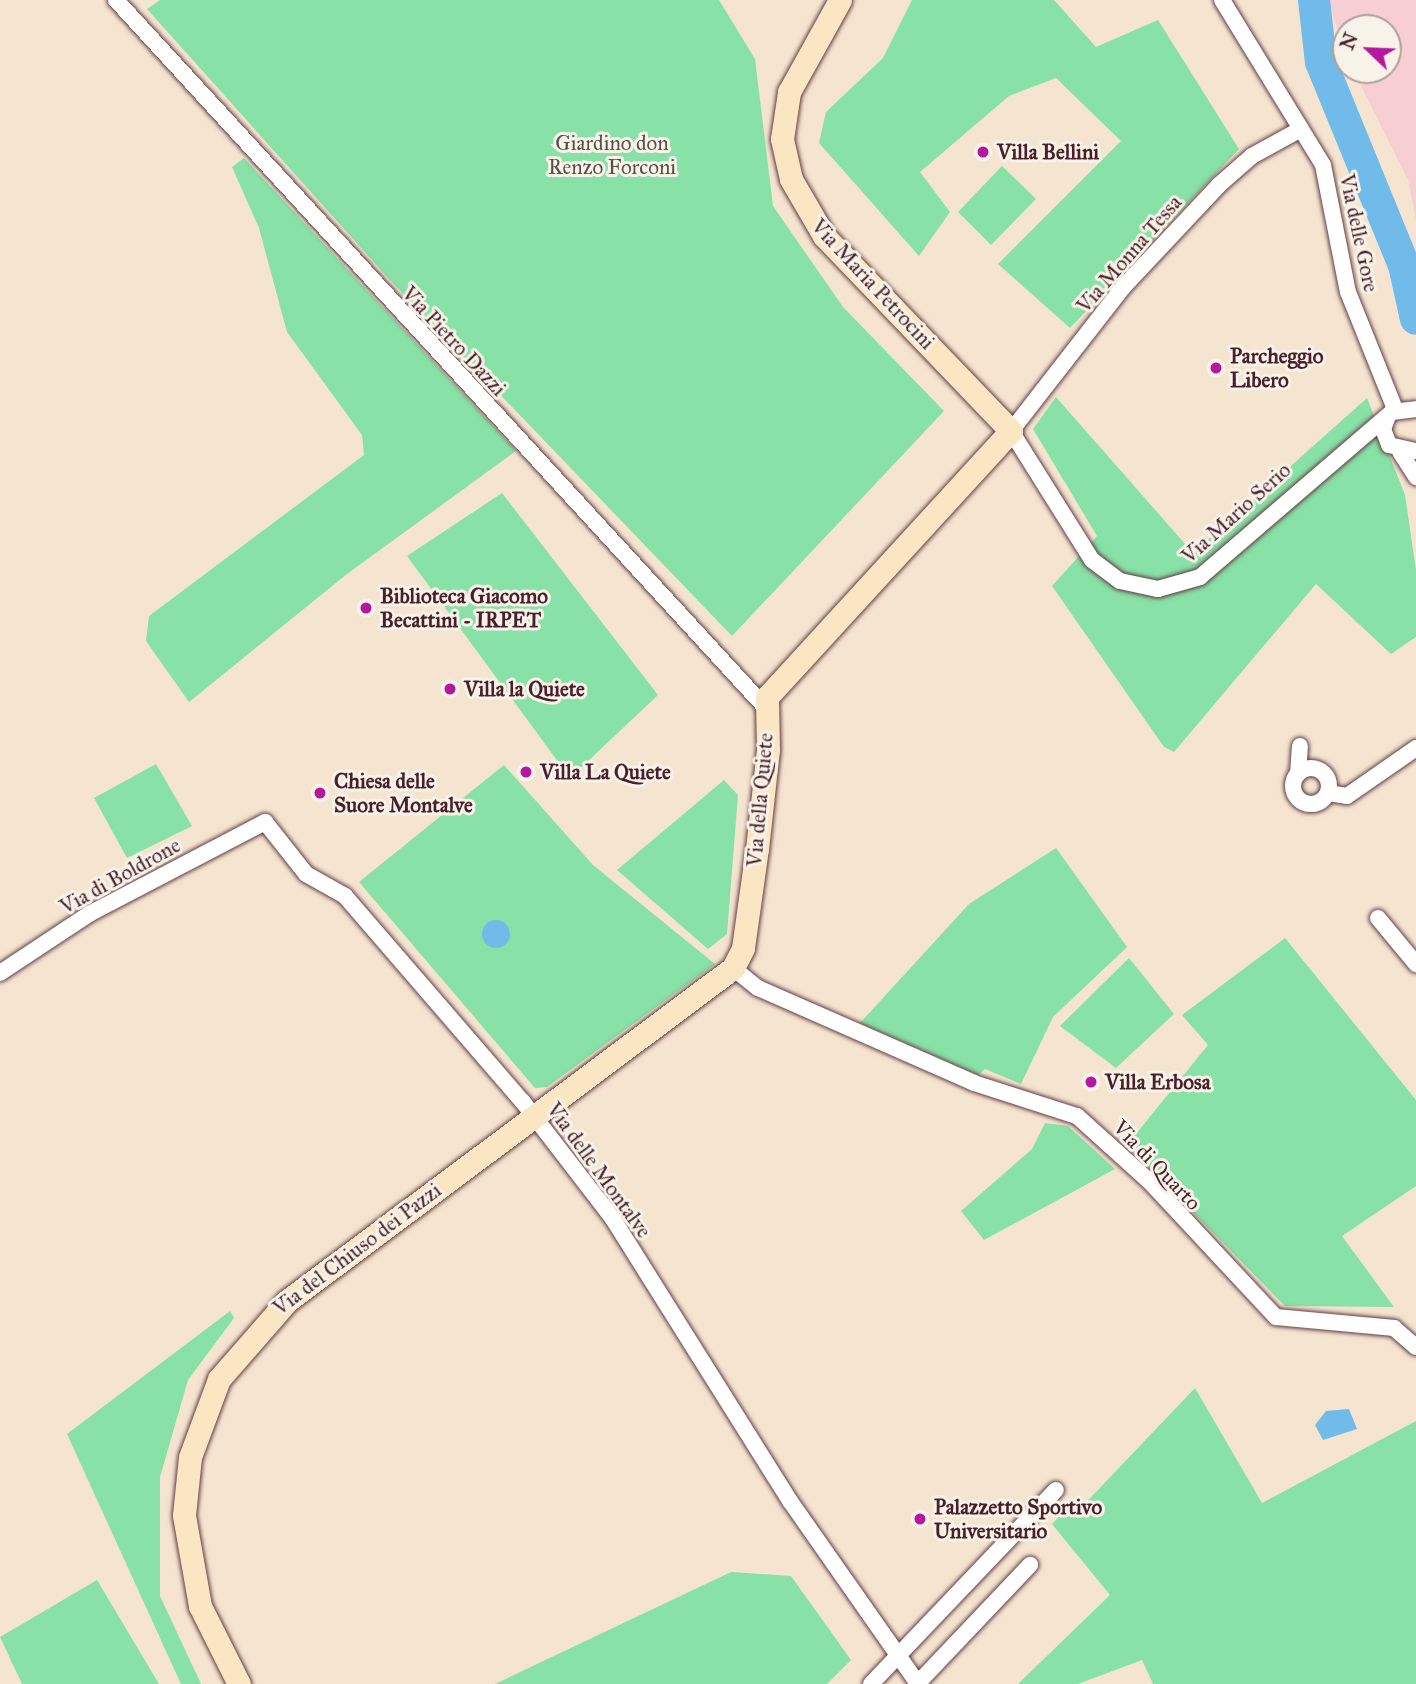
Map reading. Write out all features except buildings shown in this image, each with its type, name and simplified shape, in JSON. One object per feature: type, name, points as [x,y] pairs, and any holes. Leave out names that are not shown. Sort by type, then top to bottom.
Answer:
[{"type":"main road","name":"Via Maria Petrocini","points":[[840,0],[789,92],[782,139],[791,179],[824,236],[1011,432]]},
{"type":"main road","name":"Via della Quiete","points":[[733,968],[743,948],[761,814],[765,707],[777,681],[1011,432]]},
{"type":"main road","points":[[532,1117],[733,968]]},
{"type":"main road","name":"Via del Chiuso dei Pazzi","points":[[239,1684],[200,1606],[186,1543],[190,1457],[212,1392],[271,1314],[532,1117]]},
{"type":"street","name":"Via delle Gore","points":[[1222,0],[1301,129],[1333,192],[1351,302],[1392,413],[1383,433],[1403,451]]},
{"type":"street","name":"Via Pietro Dazzi","points":[[121,2],[765,707]]},
{"type":"street","name":"Via Monna Tessa","points":[[1011,432],[1124,286],[1219,185],[1252,156],[1301,129]]},
{"type":"street","points":[[1392,413],[1416,409]]},
{"type":"street","name":"Via Mario Serio","points":[[1011,432],[1092,560],[1120,581],[1158,589],[1200,577],[1349,446],[1392,413]]},
{"type":"street","points":[[1349,446],[1403,451],[1416,477]]},
{"type":"street","points":[[1300,746],[1298,774],[1293,789],[1301,802],[1317,803],[1328,793]]},
{"type":"street","points":[[1328,793],[1346,796],[1416,748]]},
{"type":"street","points":[[1298,774],[1321,771],[1328,793]]},
{"type":"street","name":"Via di Boldrone","points":[[0,973],[89,914],[265,822]]},
{"type":"street","name":"Via delle Montalve","points":[[265,822],[306,874],[345,896],[532,1117],[613,1219],[790,1501],[918,1684]]},
{"type":"street","points":[[1378,918],[1416,964]]},
{"type":"street","name":"Via di Quarto","points":[[733,968],[758,988],[974,1083],[1077,1116],[1149,1181],[1276,1317],[1394,1328],[1416,1347]]},
{"type":"street","points":[[871,1684],[1056,1490]]},
{"type":"street","points":[[918,1684],[1030,1565]]},
{"type":"shaded area","points":[[1328,0],[1416,0],[1416,220],[1408,180],[1360,84],[1402,84],[1402,14],[1333,14]]},
{"type":"green space","name":"Giardino don Renzo Forconi","points":[[160,0],[719,0],[755,59],[773,206],[843,307],[944,411],[732,636],[389,279],[147,9]]},
{"type":"green space","points":[[912,0],[1054,0],[1096,47],[1158,20],[1239,149],[1070,328],[998,264],[1121,141],[1056,78],[1009,96],[920,172],[950,212],[919,256],[819,143],[826,112],[883,58]]},
{"type":"green space","points":[[244,158],[516,451],[347,574],[189,702],[146,641],[149,616],[364,455],[362,435],[287,332],[259,228],[232,167]]},
{"type":"green space","points":[[1002,166],[1036,199],[991,245],[958,212]]},
{"type":"green space","points":[[1056,397],[1193,553],[1367,398],[1405,495],[1416,570],[1416,637],[1391,654],[1316,584],[1174,752],[1164,747],[1052,586],[1097,536],[1033,429]]},
{"type":"green space","points":[[502,493],[658,695],[570,778],[407,556]]},
{"type":"green space","points":[[156,764],[192,826],[127,858],[94,798]]},
{"type":"green space","points":[[504,765],[593,865],[715,964],[547,1087],[535,1088],[359,882]]},
{"type":"green space","points":[[724,780],[738,795],[727,934],[708,949],[617,870]]},
{"type":"green space","points":[[1056,848],[1127,947],[1053,1017],[1021,1084],[985,1069],[978,1075],[860,1023],[969,904]]},
{"type":"green space","points":[[1285,938],[1416,1100],[1416,1186],[1342,1236],[1394,1307],[1285,1306],[1127,1145],[1208,1045],[1182,1015]]},
{"type":"green space","points":[[1129,958],[1174,1014],[1116,1068],[1060,1026]]},
{"type":"green space","points":[[1045,1123],[1068,1126],[1115,1169],[984,1240],[961,1211],[1032,1149]]},
{"type":"green space","points":[[230,1311],[234,1318],[188,1380],[160,1477],[160,1596],[201,1684],[181,1684],[67,1434]]},
{"type":"green space","points":[[1195,1388],[1262,1503],[1416,1421],[1416,1684],[1153,1684],[1142,1660],[1078,1684],[1018,1684],[1110,1595],[1052,1524],[1071,1504],[1076,1513]]},
{"type":"green space","points":[[731,1572],[791,1576],[851,1660],[827,1684],[495,1684]]},
{"type":"green space","points":[[97,1580],[159,1684],[22,1684],[0,1637]]},
{"type":"water","points":[[496,920],[506,924],[510,934],[506,944],[496,948],[486,944],[482,934],[486,924]]},
{"type":"water","points":[[1349,1409],[1357,1429],[1323,1440],[1315,1425],[1326,1411]]},
{"type":"waterway","points":[[1314,0],[1321,62],[1404,265],[1416,319]]},
{"type":"place","name":"Villa Bellini","points":[[983,152]]},
{"type":"place","name":"Parcheggio Libero","points":[[1216,368]]},
{"type":"place","name":"Biblioteca Giacomo Becattini - IRPET","points":[[366,608]]},
{"type":"place","name":"Villa la Quiete","points":[[450,689]]},
{"type":"place","name":"Villa La Quiete","points":[[526,772]]},
{"type":"place","name":"Chiesa delle Suore Montalve","points":[[320,793]]},
{"type":"place","name":"Villa Erbosa","points":[[1091,1082]]},
{"type":"place","name":"Palazzetto Sportivo Universitario","points":[[920,1519]]}]
